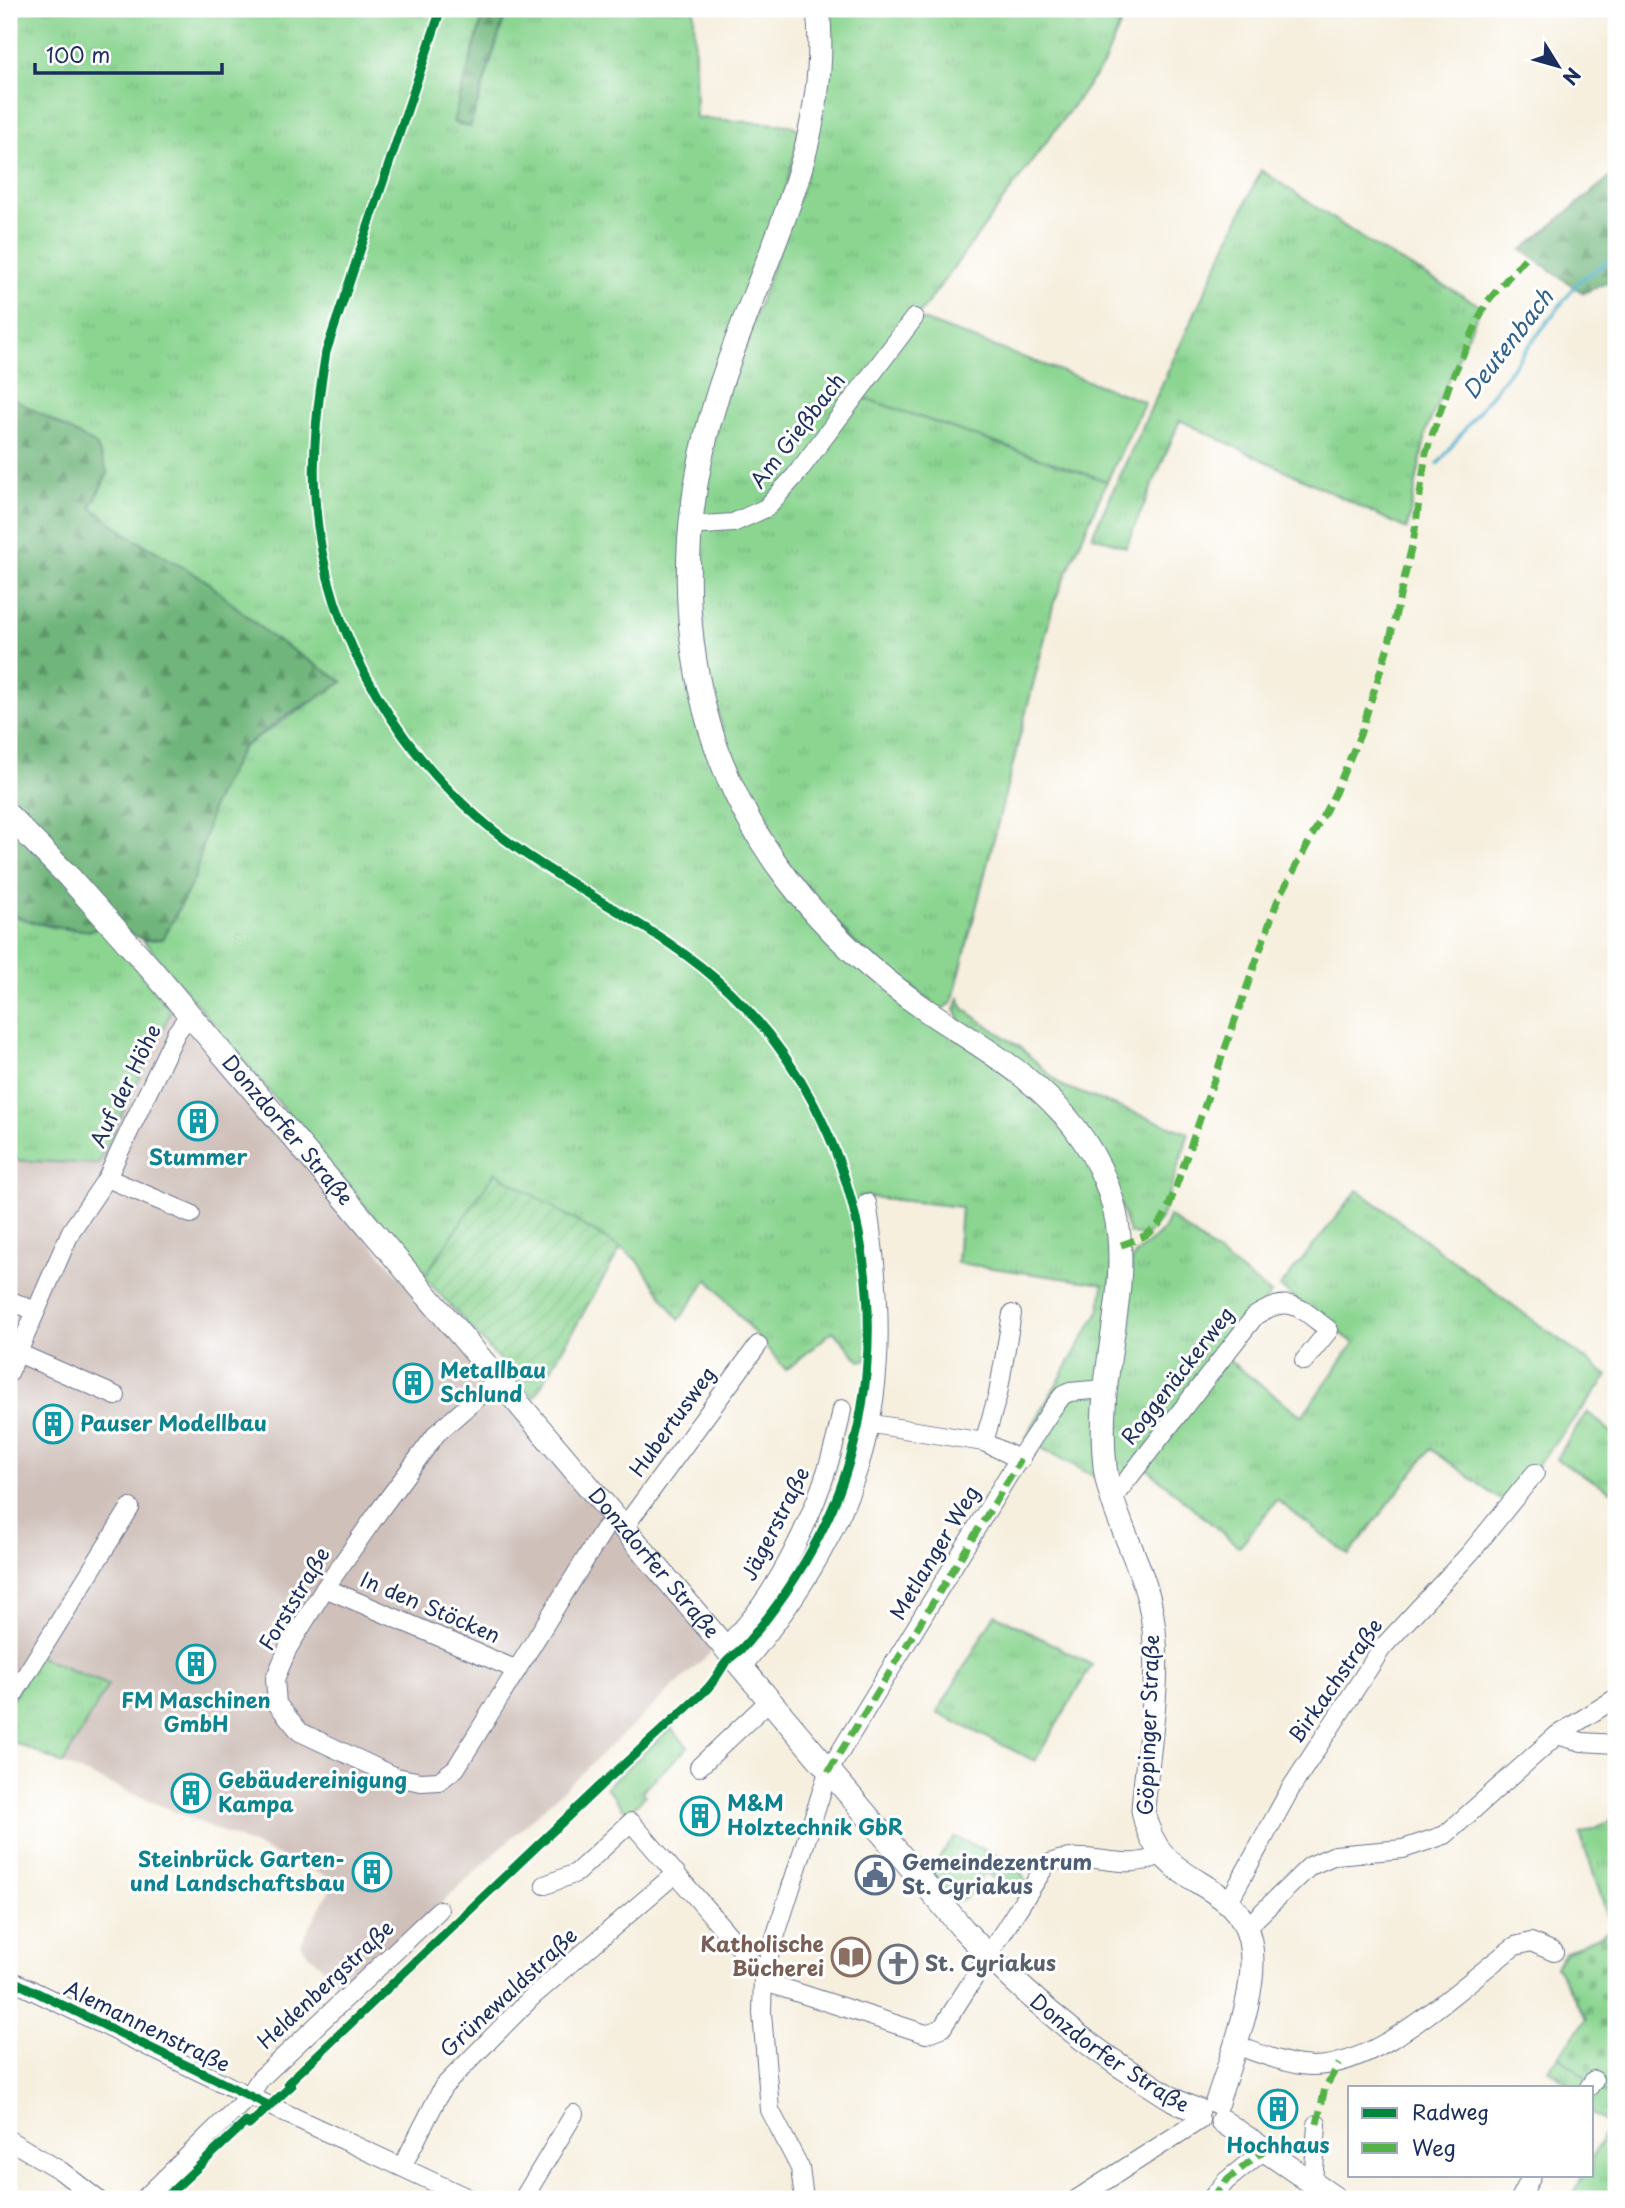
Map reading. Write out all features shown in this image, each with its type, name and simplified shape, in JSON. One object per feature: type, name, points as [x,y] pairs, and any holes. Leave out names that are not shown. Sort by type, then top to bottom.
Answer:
[{"type":"main road","name":"Göppinger Straße","points":[[818,9],[820,63],[807,145],[781,229],[718,392],[703,444],[690,526],[687,569],[690,639],[706,713],[741,804],[764,846],[816,916],[863,962],[1043,1092],[1073,1125],[1103,1172],[1113,1199],[1121,1245],[1121,1291],[1103,1390],[1105,1468],[1113,1498],[1138,1561],[1154,1630],[1154,1676],[1143,1810],[1146,1829],[1160,1855],[1172,1868],[1228,1903],[1250,1941],[1251,1976],[1235,2045],[1209,2113]]},
{"type":"main road","name":"Donzdorfer Straße","points":[[9,816],[69,877],[151,969],[499,1379],[615,1528],[725,1646],[828,1772],[989,1955],[1053,2017],[1085,2041],[1177,2101],[1209,2113],[1336,2199]]},
{"type":"street","name":"Am Gießbach","points":[[690,526],[733,523],[766,508],[795,476],[914,318]]},
{"type":"street","name":"Auf der Höhe","points":[[9,1373],[71,1231],[107,1178],[176,1033],[188,1015]]},
{"type":"street","name":"Auf der Höhe","points":[[107,1178],[191,1214]]},
{"type":"street","points":[[742,1667],[809,1577],[828,1545],[860,1466],[873,1424],[881,1335],[880,1293],[867,1203]]},
{"type":"street","points":[[9,1300],[35,1311]]},
{"type":"street","name":"Roggenäckerweg","points":[[1113,1498],[1255,1316],[1284,1302],[1297,1306],[1329,1330],[1304,1361]]},
{"type":"street","points":[[984,1442],[998,1394],[1012,1314]]},
{"type":"street","name":"Hubertusweg","points":[[615,1528],[758,1345]]},
{"type":"street","points":[[18,1353],[116,1396]]},
{"type":"street","name":"Forststraße","points":[[499,1379],[437,1433],[325,1588],[288,1648],[275,1678],[277,1704],[300,1732],[396,1777],[421,1782],[439,1780],[456,1768],[517,1670],[615,1528]]},
{"type":"street","name":"Metlanger Weg","points":[[804,2199],[800,2168],[769,2109],[762,2013],[764,1975],[828,1772],[1020,1460],[1063,1395],[1103,1390]]},
{"type":"street","name":"Jägerstraße","points":[[725,1646],[768,1594],[804,1527],[828,1475],[842,1409]]},
{"type":"street","points":[[873,1424],[984,1442],[1020,1460]]},
{"type":"street","name":"Birkachstraße","points":[[1228,1903],[1291,1788],[1382,1647],[1471,1552],[1535,1473]]},
{"type":"street","points":[[9,1702],[15,1679],[130,1508]]},
{"type":"street","name":"In den Stöcken","points":[[325,1588],[517,1670]]},
{"type":"street","points":[[1245,1929],[1310,1866],[1335,1855],[1403,1849],[1445,1835],[1557,1735],[1616,1698]]},
{"type":"street","points":[[699,1767],[770,1700]]},
{"type":"street","points":[[1557,1735],[1582,1742],[1616,1744]]},
{"type":"street","points":[[545,1885],[576,1873],[631,1822],[771,1984],[926,2034],[942,2028],[1046,1865],[1058,1859],[1078,1856],[1144,1864],[1160,1855]]},
{"type":"street","name":"Grünewaldstraße","points":[[402,2167],[443,2087],[532,1997],[676,1874]]},
{"type":"street","name":"Heldenbergstraße","points":[[144,2199],[248,2096],[260,2079],[439,1910]]},
{"type":"street","points":[[1235,2045],[1303,2066],[1352,2060],[1390,2041],[1515,1946],[1531,1942],[1554,1952]]},
{"type":"street","name":"Alemannenstraße","points":[[9,1979],[248,2096],[470,2199]]},
{"type":"street","points":[[1077,2199],[1209,2113]]},
{"type":"street","points":[[523,2199],[574,2114]]},
{"type":"street","points":[[1313,2185],[1317,2124]]},
{"type":"street","points":[[9,2140],[61,2171],[97,2199]]},
{"type":"street","points":[[1211,2199],[1226,2181],[1264,2151]]},
{"type":"street","points":[[1520,2199],[1532,2176]]},
{"type":"shaded area","points":[[171,1011],[718,1646],[345,1993],[300,1944],[335,1880],[63,1764],[107,1685],[9,1705],[9,1160],[98,1164]]},
{"type":"green space","points":[[9,9],[386,9],[423,16],[426,9],[485,9],[453,122],[470,127],[507,9],[694,9],[696,118],[790,125],[801,130],[779,214],[709,395],[687,651],[770,871],[1028,1086],[1093,1166],[1114,1245],[1097,1478],[1025,1439],[1100,1309],[1103,1284],[957,1263],[961,1207],[860,1196],[870,1278],[871,1359],[860,1361],[833,1331],[786,1370],[708,1279],[679,1320],[638,1261],[621,1248],[424,1277],[143,940],[163,939],[195,877],[213,804],[242,748],[342,682],[269,635],[205,580],[131,537],[90,507],[108,473],[9,396]]},
{"type":"green space","points":[[485,9],[507,9],[470,127],[453,122]]},
{"type":"green space","points":[[825,9],[1127,9],[1103,65],[859,396],[1107,481],[1054,602],[952,1003],[942,1009],[854,942],[780,856],[732,763],[699,647],[696,530],[716,421],[805,179]]},
{"type":"green space","points":[[1261,170],[1375,247],[1481,306],[1427,428],[1407,529],[1180,420],[1126,547],[1092,536]]},
{"type":"green space","points":[[1616,172],[1616,279],[1583,293],[1522,250]]},
{"type":"green space","points":[[917,318],[1145,402],[1107,481],[858,396]]},
{"type":"green space","points":[[9,396],[96,445],[108,473],[91,507],[131,537],[205,580],[269,635],[343,682],[284,717],[242,748],[213,804],[195,877],[163,939],[143,940],[112,924],[90,931],[36,923],[9,914]]},
{"type":"green space","points":[[9,914],[43,925],[68,929],[102,926],[171,1011],[98,1164],[9,1160]]},
{"type":"green space","points":[[959,998],[965,1010],[1021,1048],[1062,1086],[1189,1133],[1161,1219],[1146,1237],[1129,1233],[1108,1165],[961,1022],[955,1010]]},
{"type":"green space","points":[[495,1172],[621,1248],[534,1398],[424,1277]]},
{"type":"green space","points":[[1358,1190],[1608,1376],[1506,1504],[1431,1449],[1349,1555],[1277,1500],[1239,1547],[1144,1466],[1227,1359],[1302,1416],[1354,1343],[1280,1287]]},
{"type":"green space","points":[[1169,1216],[1271,1294],[1129,1474],[1120,1481],[1112,1439],[1113,1397],[1131,1264],[1138,1251],[1161,1232]]},
{"type":"green space","points":[[1587,1412],[1616,1436],[1616,1494],[1556,1459]]},
{"type":"green space","points":[[995,1614],[1092,1665],[1035,1761],[937,1713]]},
{"type":"green space","points":[[37,1656],[108,1685],[63,1764],[9,1740],[9,1705]]},
{"type":"green space","points":[[671,1728],[688,1747],[642,1791],[646,1795],[627,1813],[606,1787]]},
{"type":"green space","points":[[1616,1819],[1616,1929],[1612,1929],[1580,1834]]},
{"type":"green space","points":[[955,1837],[1019,1865],[1028,1889],[1021,1898],[986,1872],[965,1899],[952,1902],[937,1882],[934,1869],[940,1856]]},
{"type":"green space","points":[[1616,1929],[1616,2101],[1558,2056],[1587,2019],[1556,1966],[1565,1953]]},
{"type":"green space","points":[[1558,2056],[1616,2101],[1616,2199],[1571,2199],[1582,2176],[1594,2176],[1594,2155],[1609,2125],[1594,2114],[1594,2086],[1572,2086],[1548,2069]]},
{"type":"waterway","name":"Deutenbach","points":[[1438,464],[1579,281],[1616,256]]},
{"type":"marked path","points":[[1121,1245],[1155,1229],[1168,1209],[1277,902],[1335,793],[1360,735],[1388,647],[1414,537],[1426,453],[1450,383],[1486,303],[1526,257]]},
{"type":"marked path","points":[[828,1772],[1021,1460]]},
{"type":"marked path","points":[[1317,2124],[1325,2088],[1339,2064]]},
{"type":"marked path","points":[[1211,2199],[1226,2181],[1263,2151]]},
{"type":"cycle path","points":[[164,2199],[246,2122],[249,2125],[291,2086],[288,2083],[600,1786],[705,1691],[726,1662],[742,1649],[795,1578],[833,1507],[855,1441],[866,1373],[868,1303],[859,1234],[841,1167],[813,1103],[776,1044],[730,992],[682,952],[524,853],[482,821],[443,784],[409,743],[379,699],[354,651],[335,602],[322,550],[314,479],[316,424],[326,352],[441,9]]},
{"type":"cycle path","points":[[9,1979],[270,2106]]},
{"type":"place","name":"Stummer","points":[[198,1121]]},
{"type":"place","name":"Metallbau Schlund","points":[[413,1383]]},
{"type":"place","name":"Pauser Modellbau","points":[[53,1424]]},
{"type":"place","name":"FM Maschinen GmbH","points":[[196,1664]]},
{"type":"place","name":"Gebäudereinigung Kampa","points":[[191,1793]]},
{"type":"place","name":"M&M Holztechnik GbR","points":[[700,1816]]},
{"type":"place","name":"Steinbrück Garten- und Landschaftsbau","points":[[372,1872]]},
{"type":"place","name":"Gemeindezentrum St. Cyriakus","points":[[875,1875]]},
{"type":"place","name":"Katholische Bücherei","points":[[851,1957]]},
{"type":"place","name":"St. Cyriakus","points":[[898,1964]]},
{"type":"place","name":"Hochhaus","points":[[1278,2109]]}]
